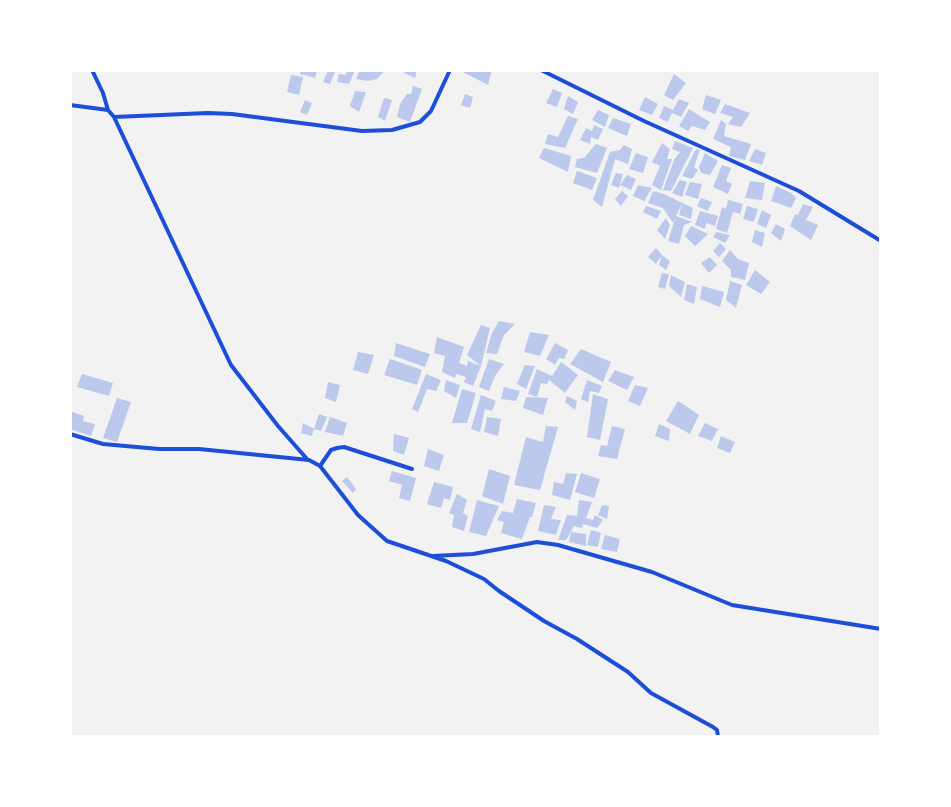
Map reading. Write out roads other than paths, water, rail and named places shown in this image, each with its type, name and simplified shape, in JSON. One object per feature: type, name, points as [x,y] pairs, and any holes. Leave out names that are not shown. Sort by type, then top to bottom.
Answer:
[{"type":"street","points":[[92,70],[108,110],[231,365],[278,426],[309,460],[320,466],[358,515],[387,541],[446,561],[484,579],[544,621],[628,672],[651,693],[713,727],[718,737]]},
{"type":"street","points":[[114,117],[208,113],[362,131],[392,130],[414,125],[426,118],[450,70]]},
{"type":"street","points":[[541,70],[644,121],[799,191],[881,241]]},
{"type":"street","points":[[70,105],[108,110]]},
{"type":"street","points":[[70,434],[103,444],[199,449],[309,460]]},
{"type":"street","points":[[320,466],[331,450],[344,447],[412,469]]},
{"type":"street","points":[[429,556],[473,554],[537,542],[558,545],[652,572],[732,605],[881,629]]}]
